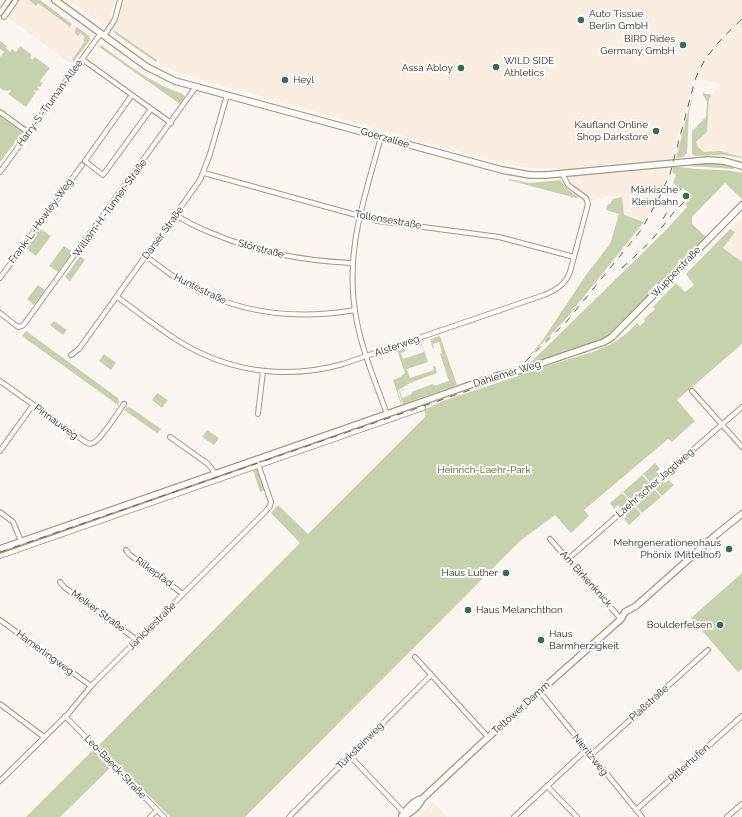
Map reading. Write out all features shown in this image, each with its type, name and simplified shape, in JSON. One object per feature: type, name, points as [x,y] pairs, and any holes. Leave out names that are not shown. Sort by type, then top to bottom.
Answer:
[{"type":"main road","name":"Goerzallee","points":[[55,0],[156,72],[175,81],[195,88],[226,95],[502,170],[530,175],[546,175],[708,160],[724,161],[742,166]]},
{"type":"main road","name":"Wupperstraße","points":[[609,340],[742,205]]},
{"type":"main road","name":"Dahlemer Weg","points":[[0,549],[493,377],[526,369],[609,340]]},
{"type":"main road","name":"Teltower Damm","points":[[404,816],[418,799],[422,798],[488,737],[621,619],[627,616],[636,606],[717,534],[742,514]]},
{"type":"street","points":[[0,13],[9,0]]},
{"type":"street","points":[[4,17],[16,0]]},
{"type":"street","name":"Harry-S.-Truman-Allee","points":[[0,172],[82,59],[115,19],[120,0]]},
{"type":"street","points":[[82,59],[171,123]]},
{"type":"street","name":"William-H.-Tunner-Straße","points":[[0,313],[18,327],[22,326],[195,88]]},
{"type":"street","name":"Frank-L.-Howley-Weg","points":[[0,278],[132,95]]},
{"type":"street","name":"Darser Straße","points":[[71,355],[79,349],[117,297],[193,191],[204,173],[226,95]]},
{"type":"street","points":[[84,163],[103,175],[151,109]]},
{"type":"street","points":[[0,112],[29,133]]},
{"type":"street","points":[[382,137],[355,238],[352,263],[352,290],[359,334],[386,414]]},
{"type":"street","name":"Tollensestraße","points":[[204,173],[360,216],[391,223],[498,237],[574,257]]},
{"type":"street","name":"Alsterweg","points":[[117,297],[171,336],[194,350],[219,361],[263,371],[311,371],[329,368],[553,291],[560,286],[567,279],[588,204],[586,198],[568,185],[562,173]]},
{"type":"street","name":"Störstraße","points":[[176,215],[215,235],[259,250],[298,258],[352,263]]},
{"type":"street","name":"Huntestraße","points":[[146,256],[192,288],[222,301],[247,309],[278,314],[303,315],[328,314],[354,310]]},
{"type":"street","points":[[258,414],[263,371]]},
{"type":"street","name":"Pinnauweg","points":[[0,381],[84,441],[92,444],[100,438],[124,404]]},
{"type":"street","points":[[692,391],[742,447]]},
{"type":"street","points":[[0,450],[33,405]]},
{"type":"street","name":"Laehr'scher Jagdweg","points":[[568,559],[742,406]]},
{"type":"street","points":[[405,408],[407,414]]},
{"type":"street","points":[[0,556],[423,408]]},
{"type":"street","points":[[376,418],[378,424]]},
{"type":"street","points":[[344,429],[346,436]]},
{"type":"street","points":[[170,437],[210,466],[215,474]]},
{"type":"street","points":[[313,440],[315,447]]},
{"type":"street","points":[[306,442],[309,449]]},
{"type":"street","points":[[295,446],[297,453]]},
{"type":"street","points":[[283,450],[285,457]]},
{"type":"street","points":[[274,453],[277,460]]},
{"type":"street","name":"Jänickestraße","points":[[0,781],[66,716],[91,686],[270,506],[270,498],[257,459]]},
{"type":"street","points":[[231,468],[233,475]]},
{"type":"street","points":[[159,493],[161,500]]},
{"type":"street","points":[[144,499],[146,505]]},
{"type":"street","points":[[0,512],[13,522],[22,548]]},
{"type":"street","points":[[105,512],[107,519]]},
{"type":"street","points":[[77,522],[80,528]]},
{"type":"street","points":[[55,530],[57,536]]},
{"type":"street","points":[[42,534],[44,540]]},
{"type":"street","name":"Am Birkenknick","points":[[550,539],[621,619]]},
{"type":"street","name":"Rilkepfad","points":[[126,550],[130,555],[183,594]]},
{"type":"street","name":"Melker Straße","points":[[60,582],[64,587],[137,640]]},
{"type":"street","name":"Hamerlingweg","points":[[0,620],[91,686]]},
{"type":"street","name":"Plaßstraße","points":[[591,755],[708,650]]},
{"type":"street","points":[[415,657],[488,737]]},
{"type":"street","name":"Türksteinweg","points":[[289,817],[431,675]]},
{"type":"street","name":"Nieritzweg","points":[[539,692],[642,817]]},
{"type":"street","points":[[0,704],[44,737]]},
{"type":"street","name":"Leo-Baeck-Straße","points":[[66,716],[164,817]]},
{"type":"street","name":"Ritterhufen","points":[[636,810],[742,716]]},
{"type":"street","points":[[514,817],[586,750]]},
{"type":"street","points":[[350,756],[404,816]]},
{"type":"street","points":[[547,786],[577,817]]},
{"type":"street","points":[[727,817],[742,804]]},
{"type":"street","points":[[150,817],[157,810]]},
{"type":"shaded area","points":[[0,0],[40,0],[89,36],[90,40],[72,64],[0,12]]},
{"type":"shaded area","points":[[70,0],[116,0],[108,24],[104,25]]},
{"type":"shaded area","points":[[123,0],[742,0],[742,157],[720,151],[704,152],[698,147],[696,142],[707,132],[709,99],[720,85],[695,77],[671,159],[565,169],[531,168],[501,163],[176,72],[154,60],[114,32],[113,28],[119,18]]},
{"type":"shaded area","points":[[668,167],[663,188],[644,222],[624,215],[622,197],[616,195],[590,201],[570,184],[571,177]]},
{"type":"shaded area","points":[[742,217],[742,268],[717,242]]},
{"type":"shaded area","points":[[433,802],[447,817],[418,817]]},
{"type":"green space","points":[[29,0],[40,0],[72,24],[68,29],[69,26],[38,3],[36,6]]},
{"type":"green space","points":[[77,27],[89,36],[90,40],[74,61],[72,60],[85,41],[83,40],[85,37],[80,33],[78,36],[75,33]]},
{"type":"green space","points":[[115,31],[157,60],[156,62],[114,33]]},
{"type":"green space","points":[[0,41],[7,46],[6,48],[10,52],[12,49],[16,52],[20,46],[32,55],[30,57],[32,60],[35,57],[50,68],[40,81],[43,83],[40,87],[37,87],[39,89],[37,91],[34,90],[36,92],[26,107],[8,94],[11,91],[9,89],[8,91],[5,91],[0,88],[0,57],[4,52],[0,49]]},
{"type":"green space","points":[[101,45],[140,73],[161,85],[183,94],[185,97],[180,104],[99,47]]},
{"type":"green space","points":[[697,77],[689,112],[687,153],[683,157],[676,158]]},
{"type":"green space","points":[[702,93],[712,95],[709,99],[707,132],[696,142],[698,147],[704,152],[720,151],[742,158],[723,155],[695,156],[692,154],[692,131],[706,117],[707,102]]},
{"type":"green space","points":[[0,115],[23,132],[0,162]]},
{"type":"green space","points":[[707,163],[735,167],[734,169],[691,166],[692,164]]},
{"type":"green space","points":[[673,167],[725,170],[742,173],[742,199],[725,183],[692,217],[692,224],[706,237],[607,338],[528,365],[667,229],[687,207],[685,204],[692,197],[683,188],[681,190],[673,183],[676,175],[672,172]]},
{"type":"green space","points":[[508,180],[530,183],[560,180],[568,190],[579,197],[576,198]]},
{"type":"green space","points":[[622,197],[624,215],[644,222],[565,320],[524,362],[542,341],[586,275],[610,244],[619,214],[606,210],[607,205],[610,204],[613,199]]},
{"type":"green space","points":[[39,228],[51,236],[36,256],[25,248]]},
{"type":"green space","name":"Heinrich-Laehr-Park","points":[[730,229],[735,232],[723,248],[742,262],[742,344],[677,400],[695,421],[672,442],[668,439],[584,510],[589,516],[571,533],[555,515],[520,541],[245,817],[170,817],[99,745],[300,543],[271,513],[278,505],[308,534],[426,416],[424,410],[443,401],[590,353],[610,345],[626,334],[637,323],[640,326],[645,321],[644,319],[655,309],[653,307],[676,283],[685,292],[694,285],[686,274]]},
{"type":"green space","points":[[64,246],[73,252],[58,272],[49,266]]},
{"type":"green space","points":[[80,256],[85,260],[70,281],[65,277]]},
{"type":"green space","points":[[38,285],[45,290],[34,305],[27,299]]},
{"type":"green space","points":[[54,321],[67,330],[63,335],[50,325]]},
{"type":"green space","points":[[26,331],[118,398],[118,405],[22,336]]},
{"type":"green space","points":[[440,336],[457,385],[403,404],[400,391],[402,398],[412,394],[411,392],[433,384],[434,386],[449,381],[440,354],[442,353],[439,342],[433,344],[433,349],[430,339]]},
{"type":"green space","points":[[421,342],[428,362],[407,369],[410,378],[434,370],[433,366],[435,366],[437,373],[410,383],[399,390],[398,392],[401,404],[393,380],[405,373],[397,350],[404,348],[406,351],[401,353],[403,359],[424,352],[422,346],[417,347],[416,344]]},
{"type":"green space","points":[[104,354],[116,363],[111,370],[99,361]]},
{"type":"green space","points":[[157,393],[168,400],[162,408],[152,400]]},
{"type":"green space","points":[[127,407],[131,408],[161,429],[157,433],[124,410]]},
{"type":"green space","points":[[207,430],[219,438],[214,445],[202,437]]},
{"type":"green space","points":[[655,463],[660,469],[656,472],[659,474],[650,482],[643,474]]},
{"type":"green space","points":[[258,469],[265,490],[260,492],[253,470]]},
{"type":"green space","points":[[230,471],[231,474],[163,497],[161,495]]},
{"type":"green space","points":[[642,475],[649,483],[630,500],[623,492]]},
{"type":"green space","points":[[663,480],[665,483],[669,480],[674,485],[662,496],[655,488]]},
{"type":"green space","points":[[654,489],[661,497],[642,513],[635,505]]},
{"type":"green space","points":[[622,493],[629,500],[621,508],[618,505],[614,509],[610,503]]},
{"type":"green space","points":[[634,506],[641,514],[629,525],[624,519],[627,516],[625,514]]},
{"type":"green space","points":[[742,573],[742,669],[738,672],[691,618]]},
{"type":"green space","points":[[93,750],[110,768],[60,817],[26,817]]},
{"type":"railway","points":[[0,552],[493,382],[511,373],[523,364],[567,321],[641,230],[658,200],[670,174],[695,80],[703,62],[742,19]]},
{"type":"railway","points":[[663,219],[681,188]]},
{"type":"railway","points":[[622,268],[651,241],[684,202]]},
{"type":"place","name":"Auto Tissue Berlin GmbH","points":[[581,20]]},
{"type":"place","name":"BIRD Rides Germany GmbH","points":[[683,45]]},
{"type":"place","name":"WILD SIDE Athletics","points":[[496,67]]},
{"type":"place","name":"Assa Abloy","points":[[461,68]]},
{"type":"place","name":"Heyl","points":[[285,80]]},
{"type":"place","name":"Kaufland Online Shop Darkstore","points":[[656,131]]},
{"type":"place","name":"Märkische Kleinbahn","points":[[686,196]]},
{"type":"place","name":"Mehrgenerationenhaus Phönix (Mittelhof)","points":[[729,549]]},
{"type":"place","name":"Haus Luther","points":[[506,573]]},
{"type":"place","name":"Haus Melanchthon","points":[[468,610]]},
{"type":"place","name":"Boulderfelsen","points":[[720,625]]},
{"type":"place","name":"Haus Barmherzigkeit","points":[[541,640]]}]
